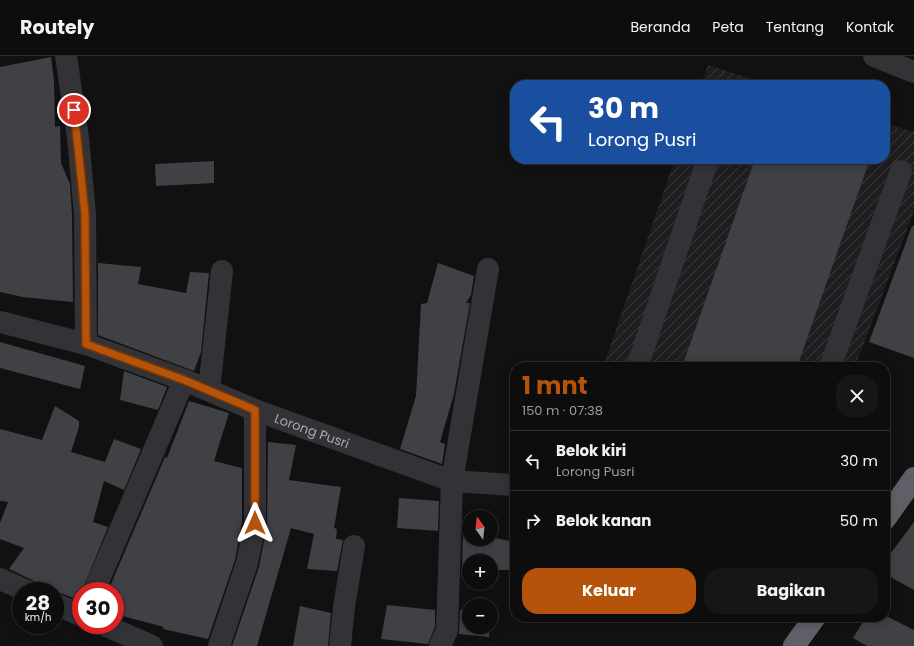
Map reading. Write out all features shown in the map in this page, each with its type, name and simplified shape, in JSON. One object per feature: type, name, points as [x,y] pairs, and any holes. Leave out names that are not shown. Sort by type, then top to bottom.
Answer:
[{"type":"highway","points":[[890,512],[914,478]]},
{"type":"highway","points":[[794,646],[812,622]]},
{"type":"street","points":[[66,56],[78,138],[85,214],[86,344]]},
{"type":"street","points":[[874,56],[914,72]]},
{"type":"street","points":[[639,362],[706,164]]},
{"type":"street","points":[[832,362],[901,171]]},
{"type":"street","points":[[440,646],[447,630],[452,482],[488,269]]},
{"type":"street","points":[[209,390],[222,271]]},
{"type":"street","name":"Lorong Pusri","points":[[0,322],[86,344],[184,380],[255,410],[452,482],[510,485]]},
{"type":"street","points":[[98,582],[184,380]]},
{"type":"street","points":[[219,646],[247,563],[255,523],[255,410]]},
{"type":"street","points":[[340,646],[344,607],[354,546]]},
{"type":"street","points":[[0,579],[12,584]]},
{"type":"street","points":[[124,634],[152,646]]},
{"type":"shaded area","points":[[708,65],[754,80],[703,80]]},
{"type":"shaded area","points":[[890,125],[914,132],[914,211],[857,362],[605,362],[673,164],[890,164]]},
{"type":"building","points":[[51,57],[54,80],[55,127],[60,126],[61,163],[70,184],[72,215],[73,302],[23,297],[0,292],[0,67]]},
{"type":"building","points":[[214,161],[214,183],[156,186],[155,164]]},
{"type":"building","points":[[753,164],[868,164],[799,362],[684,362]]},
{"type":"building","points":[[912,226],[914,226],[914,358],[869,342]]},
{"type":"building","points":[[98,263],[141,267],[138,284],[186,293],[190,272],[209,273],[201,352],[194,371],[98,335]]},
{"type":"building","points":[[438,263],[474,276],[471,295],[466,303],[470,303],[454,394],[440,442],[445,444],[442,464],[400,449],[416,396],[421,304],[427,303]]},
{"type":"building","points":[[0,342],[85,366],[80,389],[0,368]]},
{"type":"building","points":[[124,371],[167,387],[158,410],[120,400]]},
{"type":"building","points":[[189,401],[229,413],[214,461],[242,468],[242,522],[235,560],[208,639],[163,629],[164,627],[124,616],[124,582],[112,582],[165,457],[167,458]]},
{"type":"building","points":[[55,406],[79,421],[79,427],[71,452],[105,462],[114,439],[141,449],[124,490],[104,481],[93,522],[108,527],[86,582],[72,582],[72,597],[64,594],[64,582],[34,582],[9,569],[24,548],[0,539],[0,523],[8,502],[0,501],[0,429],[42,440]]},
{"type":"building","points":[[268,442],[296,445],[289,480],[341,487],[334,528],[337,529],[336,539],[343,540],[337,571],[307,569],[314,534],[291,528],[257,646],[232,646],[259,567],[267,525]]},
{"type":"building","points":[[399,498],[439,501],[438,531],[397,528]]},
{"type":"building","points":[[914,522],[914,590],[890,577],[890,554]]},
{"type":"building","points":[[498,538],[510,541],[510,570],[498,570],[498,554],[462,554],[463,546],[498,546]]},
{"type":"building","points":[[387,605],[435,610],[435,627],[428,644],[381,639]]},
{"type":"building","points":[[300,606],[331,613],[328,646],[293,646]]},
{"type":"building","points":[[460,610],[462,610],[462,634],[489,634],[489,637],[459,634]]},
{"type":"building","points":[[890,618],[914,630],[914,646],[867,646],[853,638],[863,622],[890,622]]},
{"type":"route","points":[[74,110],[85,214],[86,344],[184,380],[255,410],[255,523]]}]
